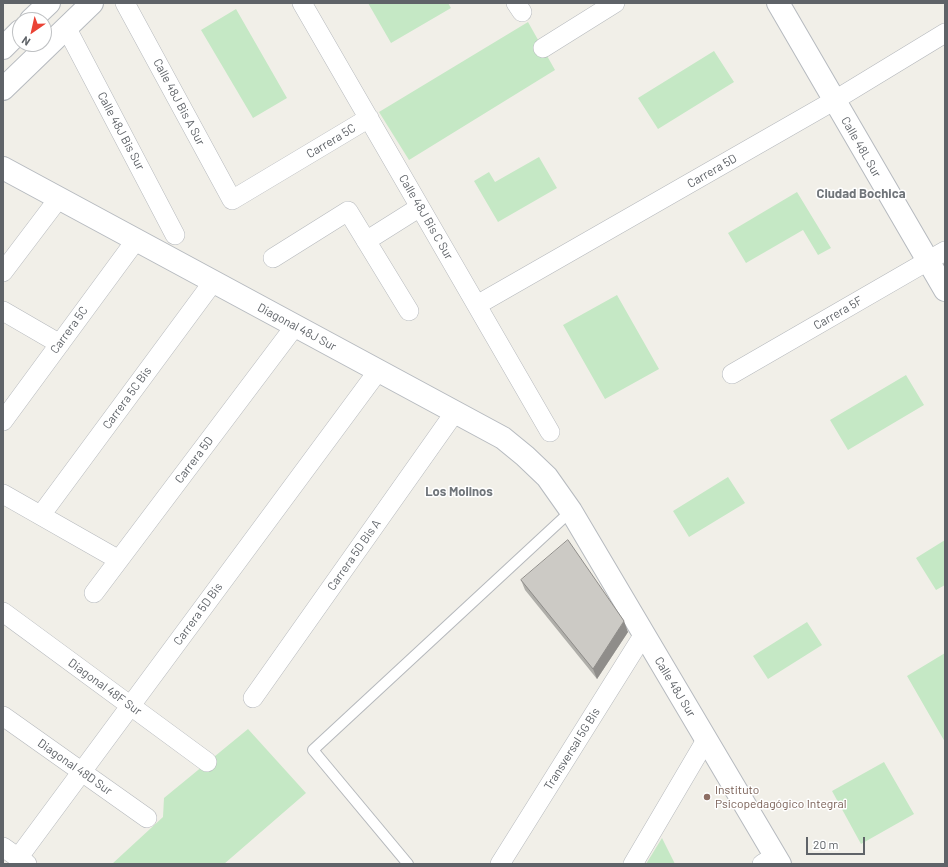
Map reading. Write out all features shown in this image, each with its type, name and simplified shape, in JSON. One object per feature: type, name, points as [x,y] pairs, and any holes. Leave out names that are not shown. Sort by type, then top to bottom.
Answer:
[{"type":"street","points":[[40,12],[49,3]]},
{"type":"street","points":[[3,89],[92,3]]},
{"type":"street","name":"Calle 48J Bis A Sur","points":[[125,3],[232,200]]},
{"type":"street","name":"Calle 48J Bis C Sur","points":[[302,3],[550,432]]},
{"type":"street","points":[[543,48],[615,3]]},
{"type":"street","name":"Calle 48L Sur","points":[[778,3],[834,100],[936,256],[945,290]]},
{"type":"street","name":"Calle 48J Bis Sur","points":[[66,27],[175,235]]},
{"type":"street","name":"Carrera 5D","points":[[477,306],[834,100],[945,33]]},
{"type":"street","points":[[3,48],[12,39]]},
{"type":"street","name":"Carrera 5C","points":[[232,200],[369,118]]},
{"type":"street","name":"Diagonal 48J Sur","points":[[3,168],[503,438],[547,477],[571,511]]},
{"type":"street","points":[[3,272],[58,198]]},
{"type":"street","points":[[366,241],[420,208]]},
{"type":"street","points":[[273,258],[348,211],[409,311]]},
{"type":"street","name":"Carrera 5C","points":[[3,421],[136,240]]},
{"type":"street","name":"Carrera 5F","points":[[732,374],[936,256]]},
{"type":"street","name":"Carrera 5C Bis","points":[[40,515],[213,282]]},
{"type":"street","points":[[3,311],[60,344]]},
{"type":"street","name":"Carrera 5D","points":[[94,593],[295,326]]},
{"type":"street","name":"Carrera 5D Bis","points":[[16,856],[81,772],[378,371]]},
{"type":"street","name":"Carrera 5D Bis A","points":[[253,698],[455,412]]},
{"type":"street","points":[[3,494],[119,560]]},
{"type":"street","name":"Calle 48J Sur","points":[[571,511],[706,740],[772,861]]},
{"type":"street","name":"Diagonal 48F Sur","points":[[3,612],[207,762]]},
{"type":"street","name":"Transversal 5G Bis","points":[[500,864],[644,634]]},
{"type":"street","name":"Diagonal 48D Sur","points":[[3,716],[147,818]]},
{"type":"street","points":[[633,864],[706,740]]},
{"type":"lane","points":[[408,864],[313,750],[571,511]]},
{"type":"green space","points":[[368,3],[448,3],[451,8],[391,43]]},
{"type":"green space","points":[[236,9],[287,98],[253,118],[201,30]]},
{"type":"green space","points":[[528,22],[555,70],[409,160],[379,112]]},
{"type":"green space","points":[[714,51],[734,82],[658,129],[638,98]]},
{"type":"green space","points":[[539,157],[557,188],[498,222],[474,181],[489,172],[495,182]]},
{"type":"green space","points":[[797,192],[831,248],[818,255],[803,230],[746,263],[728,233]]},
{"type":"green space","points":[[617,295],[659,369],[605,399],[563,325]]},
{"type":"green space","points":[[906,375],[924,405],[848,450],[830,420]]},
{"type":"green space","points":[[728,477],[745,503],[689,537],[673,511]]},
{"type":"green space","points":[[945,540],[945,585],[936,590],[916,558]]},
{"type":"green space","points":[[807,622],[822,645],[768,679],[753,656]]},
{"type":"green space","points":[[945,653],[945,742],[907,676]]},
{"type":"green space","points":[[248,729],[306,793],[224,864],[112,864],[163,817],[164,798]]},
{"type":"green space","points":[[884,762],[914,814],[861,844],[832,791]]},
{"type":"green space","points":[[662,838],[675,864],[646,864]]},
{"type":"building","points":[[568,540],[624,621],[593,669],[521,580]]},
{"type":"place","name":"Instituto Psicopedagógico Integral","points":[[707,797]]},
{"type":"district","name":"Ciudad Bochica","points":[[861,194]]},
{"type":"district","name":"Los Molinos","points":[[459,492]]}]
